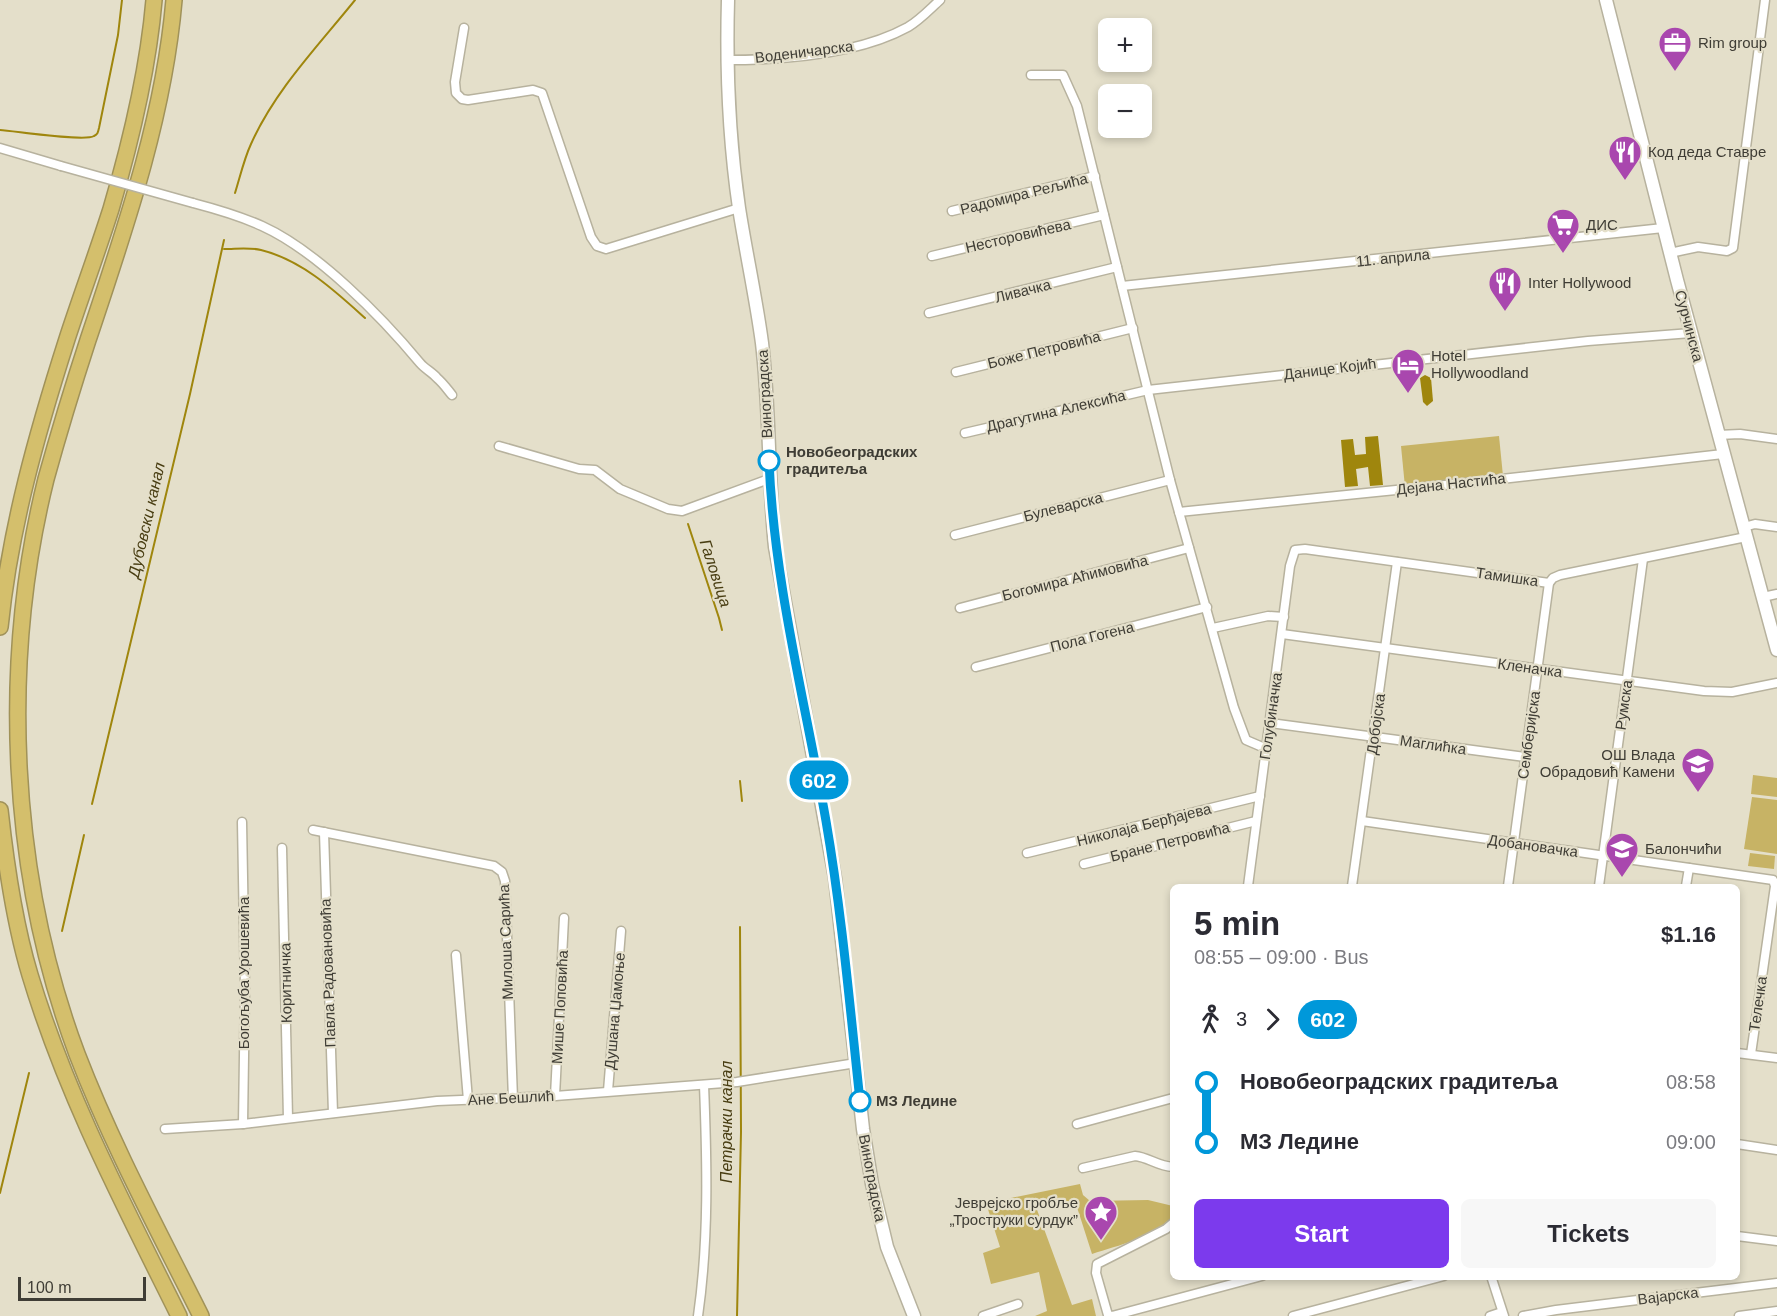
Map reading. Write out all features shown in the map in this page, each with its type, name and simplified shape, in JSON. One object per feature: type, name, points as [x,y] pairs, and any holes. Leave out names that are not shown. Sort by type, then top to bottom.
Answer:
[{"type":"highway","points":[[0,627],[6,572],[26,478],[67,338],[110,211],[124,160],[140,94],[154,0]]},
{"type":"highway","points":[[174,0],[159,98],[144,165],[42,494],[28,560],[23,600],[16,680],[16,715],[18,790],[24,844],[39,926],[60,1007],[119,1152],[201,1316]]},
{"type":"highway","points":[[0,810],[19,932],[53,1044],[101,1160],[180,1316]]},
{"type":"street","name":"Виноградска","points":[[728,0],[726,60],[729,122],[739,208],[762,345],[775,547],[835,878],[868,1165],[887,1247],[914,1316]]},
{"type":"street","name":"Воденичарска","points":[[726,60],[792,57],[862,45],[908,26],[940,0]]},
{"type":"street","name":"Сурчинска","points":[[1606,0],[1691,333],[1777,650]]},
{"type":"street","points":[[1670,253],[1698,248],[1727,251],[1733,248],[1765,0]]},
{"type":"street","points":[[464,28],[455,82],[456,93],[462,99],[468,100],[533,90],[542,93],[591,237],[597,246],[606,249],[739,208]]},
{"type":"street","points":[[1031,75],[1063,75],[1077,106],[1170,480],[1243,734],[1253,744],[1267,749]]},
{"type":"street","points":[[0,148],[228,212],[263,226],[310,255],[334,276],[404,343],[452,395]]},
{"type":"street","name":"Радомира Рељића","points":[[952,211],[1095,177]]},
{"type":"street","name":"Несторовићева","points":[[932,256],[1104,215]]},
{"type":"street","name":"11. априла","points":[[1122,286],[1664,228]]},
{"type":"street","name":"Ливачка","points":[[929,313],[1117,267]]},
{"type":"street","name":"Боже Петровића","points":[[956,372],[1133,328]]},
{"type":"street","name":"Данице Којић","points":[[1148,390],[1598,340],[1691,333]]},
{"type":"street","name":"Драгутина Алексића","points":[[965,433],[1148,390]]},
{"type":"street","points":[[1718,435],[1740,434],[1777,439]]},
{"type":"street","points":[[499,446],[579,469],[595,470],[620,489],[668,509],[682,511],[770,479]]},
{"type":"street","name":"Дејана Настића","points":[[1179,512],[1724,454]]},
{"type":"street","name":"Булеварска","points":[[956,535],[1170,480]]},
{"type":"street","name":"Тамишка","points":[[1297,548],[1549,583],[1560,575],[1643,559],[1745,532],[1755,524],[1777,527]]},
{"type":"street","name":"Богомира Аћимовића","points":[[960,608],[1190,548]]},
{"type":"street","name":"Голубиначка","points":[[1248,884],[1290,561],[1293,551],[1297,548]]},
{"type":"street","name":"Румска","points":[[1599,884],[1643,559]]},
{"type":"street","name":"Добојска","points":[[1352,884],[1397,562]]},
{"type":"street","name":"Семберијска","points":[[1508,884],[1549,583]]},
{"type":"street","points":[[1763,597],[1777,594]]},
{"type":"street","name":"Пола Гогена","points":[[976,667],[1208,607]]},
{"type":"street","points":[[1213,628],[1268,616],[1284,617]]},
{"type":"street","name":"Кленачка","points":[[1282,634],[1722,693],[1777,683]]},
{"type":"street","name":"Маглићка","points":[[1270,723],[1525,757]]},
{"type":"street","name":"Николаја Берђајева","points":[[1027,853],[1260,796]]},
{"type":"street","name":"Бране Петровића","points":[[1084,864],[1256,821]]},
{"type":"street","name":"Добановачка","points":[[1362,821],[1774,881]]},
{"type":"street","name":"Богољуба Урошевића","points":[[243,822],[243,1124]]},
{"type":"street","name":"Милоша Сарића","points":[[313,830],[494,866],[502,872],[505,881],[513,1099]]},
{"type":"street","name":"Павла Радовановића","points":[[324,832],[333,1113]]},
{"type":"street","name":"Коритничка","points":[[282,848],[288,1118]]},
{"type":"street","points":[[1686,884],[1689,868]]},
{"type":"street","name":"Телечка","points":[[1751,1054],[1774,881]]},
{"type":"street","name":"Мише Поповића","points":[[555,1096],[564,918]]},
{"type":"street","name":"Душана Џамоње","points":[[609,1092],[621,931]]},
{"type":"street","points":[[456,955],[468,1100]]},
{"type":"street","points":[[1740,1053],[1777,1058]]},
{"type":"street","name":"Ане Бешлић","points":[[165,1129],[243,1124],[437,1101],[513,1099],[737,1082],[856,1063]]},
{"type":"street","points":[[698,1316],[705,1247],[704,1084]]},
{"type":"street","points":[[1077,1124],[1170,1099]]},
{"type":"street","points":[[1740,1144],[1777,1150]]},
{"type":"street","points":[[1083,1168],[1135,1156],[1157,1165],[1170,1167]]},
{"type":"street","points":[[1170,1226],[1097,1264],[1096,1273],[1106,1312],[1112,1316],[1247,1280]]},
{"type":"street","points":[[1740,1236],[1777,1241]]},
{"type":"street","points":[[1293,1316],[1429,1280]]},
{"type":"street","points":[[1490,1316],[1503,1314],[1492,1280]]},
{"type":"street","name":"Вајарска","points":[[1522,1316],[1576,1307],[1777,1283]]},
{"type":"street","points":[[983,1316],[1018,1304]]},
{"type":"street","points":[[1739,1316],[1777,1311]]},
{"type":"shaded area","points":[[1425,375],[1431,378],[1433,401],[1427,406],[1423,402],[1420,378]]},
{"type":"shaded area","points":[[1378,436],[1383,485],[1370,486],[1368,467],[1356,469],[1358,486],[1345,487],[1341,440],[1353,439],[1355,455],[1366,454],[1365,437]]},
{"type":"shaded area","points":[[1499,436],[1503,476],[1405,487],[1401,446]]},
{"type":"shaded area","points":[[1753,775],[1777,778],[1777,797],[1751,794]]},
{"type":"shaded area","points":[[1752,797],[1777,800],[1777,854],[1744,849]]},
{"type":"shaded area","points":[[1750,853],[1775,856],[1774,869],[1748,866]]},
{"type":"shaded area","points":[[1080,1184],[1083,1195],[1090,1201],[1148,1200],[1170,1205],[1170,1219],[1146,1235],[1092,1254],[1075,1201],[1036,1207],[1072,1305],[1092,1299],[1096,1316],[1035,1316],[1047,1311],[1039,1272],[991,1284],[983,1253],[1000,1247],[986,1203]]},
{"type":"waterway","points":[[0,130],[78,138],[88,138],[98,133],[118,35],[122,0]]},
{"type":"waterway","name":"Дубовски канал","points":[[235,193],[249,150],[272,105],[298,69],[355,0]]},
{"type":"waterway","name":"Дубовски канал","points":[[92,804],[190,394],[224,240]]},
{"type":"waterway","points":[[224,249],[256,249],[290,261],[317,278],[365,318]]},
{"type":"waterway","name":"Галовица","points":[[688,524],[722,630]]},
{"type":"waterway","name":"Галовица","points":[[740,781],[742,801]]},
{"type":"waterway","name":"Дубовски канал","points":[[62,931],[84,835]]},
{"type":"waterway","name":"Петрачки канал","points":[[737,1316],[741,1132],[740,927]]},
{"type":"waterway","name":"Дубовски канал","points":[[0,1193],[29,1073]]},
{"type":"bus line","name":"602","points":[[769,461],[775,547],[781,588],[800,680],[835,878],[860,1101]]},
{"type":"place","name":"Rim group","points":[[1675,72]]},
{"type":"place","name":"Код деда Ставре","points":[[1625,181]]},
{"type":"place","name":"ДИС","points":[[1563,254]]},
{"type":"place","name":"Inter Hollywood","points":[[1505,312]]},
{"type":"place","name":"Hotel Hollywoodland","points":[[1408,394]]},
{"type":"place","name":"Новобеоградских градитеља","points":[[769,461]]},
{"type":"place","name":"ОШ Влада Обрадовић Камени","points":[[1698,793]]},
{"type":"place","name":"Балончићи","points":[[1622,878]]},
{"type":"place","name":"МЗ Ледине","points":[[860,1101]]},
{"type":"place","name":"Јеврејско гробље „Троструки сурдук”","points":[[1101,1241]]}]
